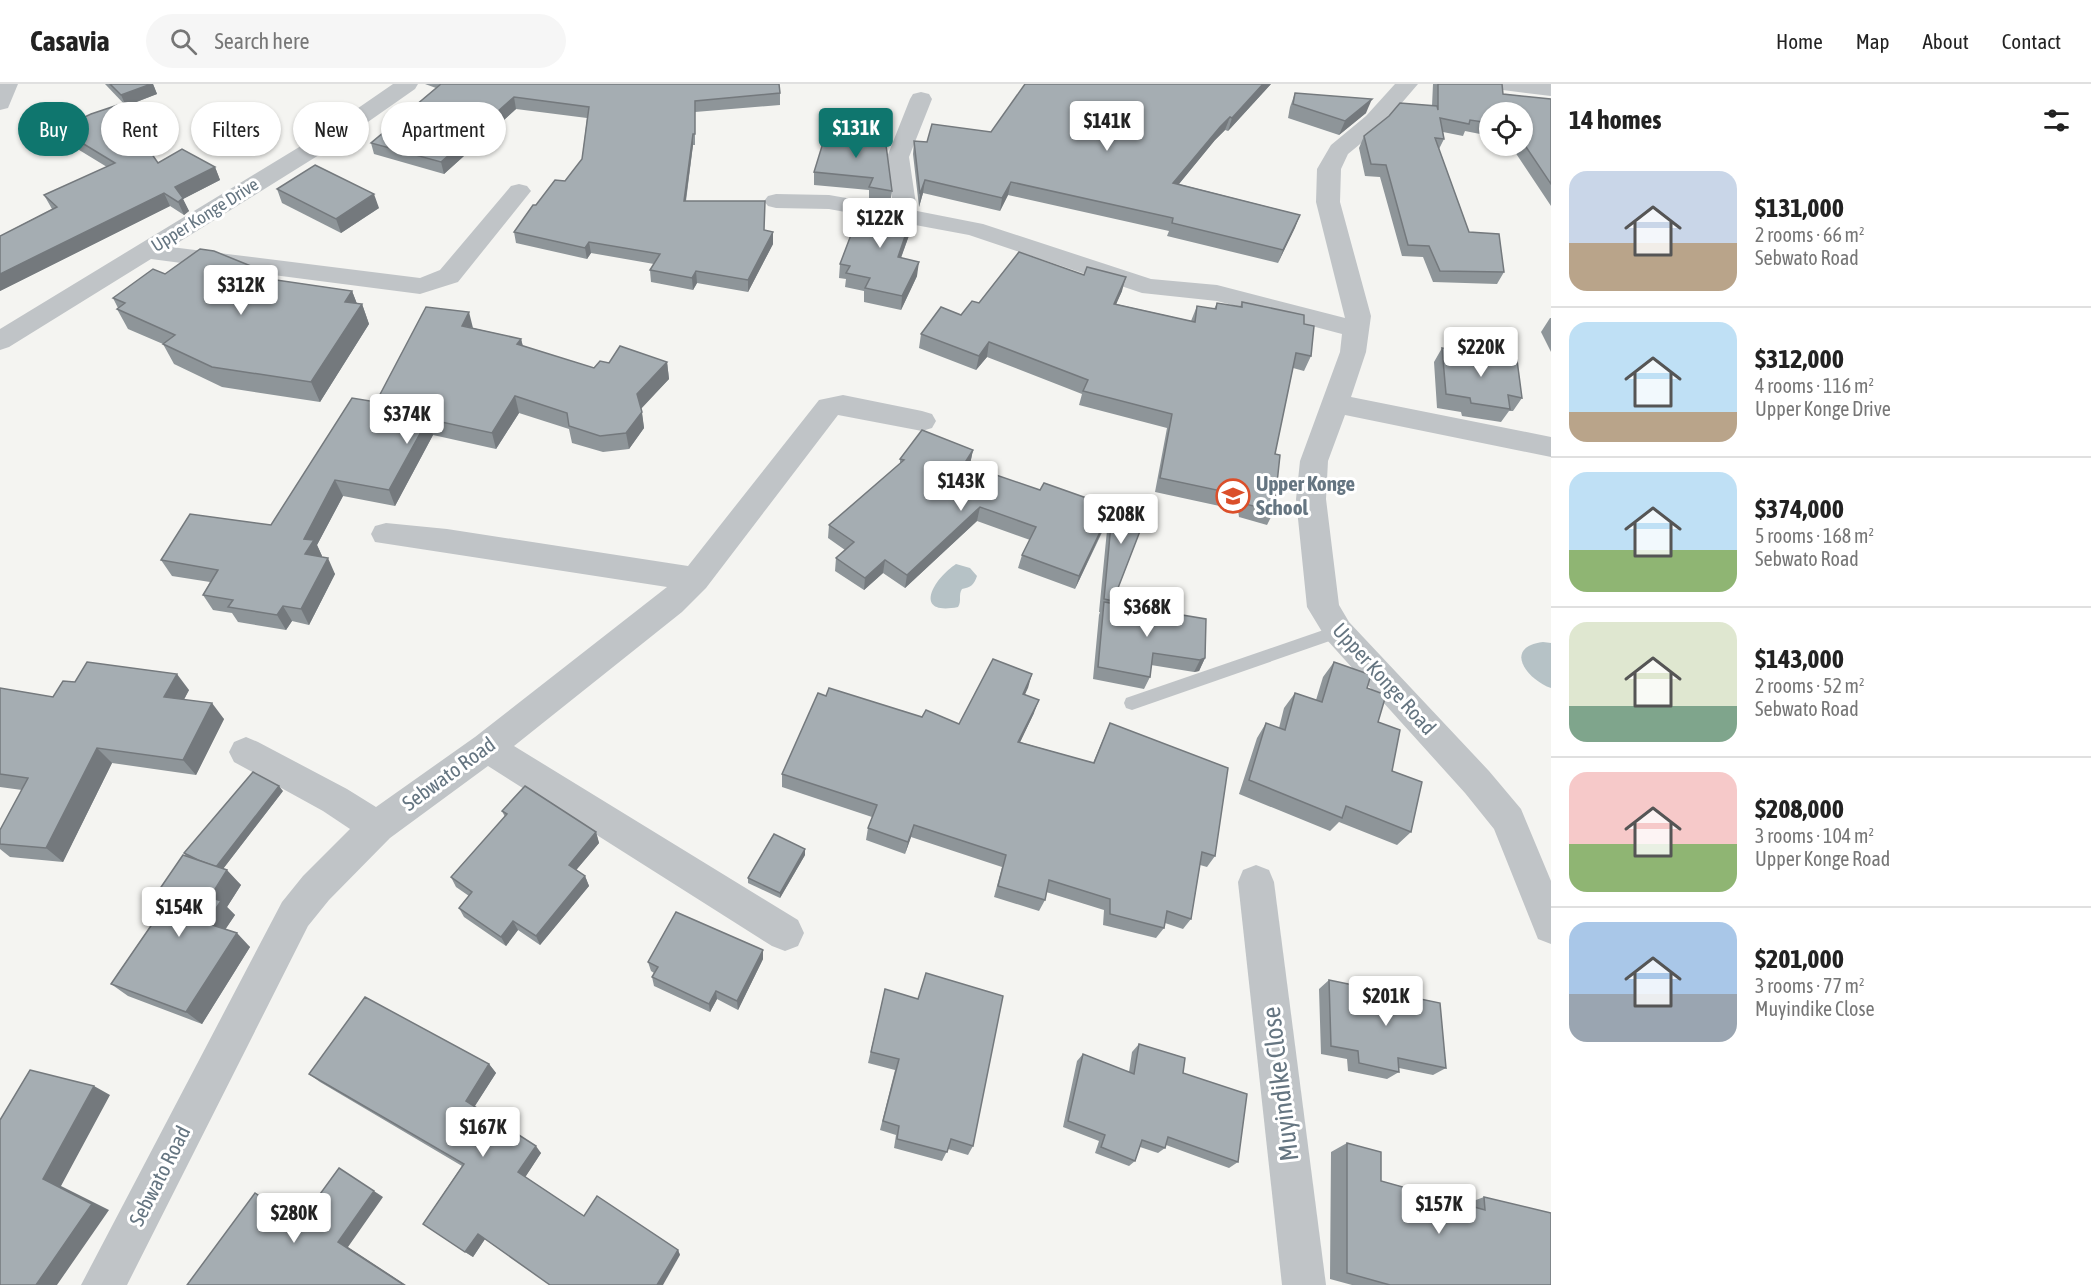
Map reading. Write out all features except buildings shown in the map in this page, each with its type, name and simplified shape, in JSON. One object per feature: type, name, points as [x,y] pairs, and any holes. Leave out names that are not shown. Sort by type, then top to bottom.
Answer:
[{"type":"street","points":[[0,103],[8,84]]},
{"type":"street","name":"Upper Konge Drive","points":[[0,341],[327,140],[407,84]]},
{"type":"street","name":"Upper Konge Road","points":[[1407,84],[1374,121],[1339,150],[1329,169],[1328,202],[1358,316],[1353,352],[1314,461],[1311,499],[1323,607],[1338,631],[1477,782],[1508,820],[1551,926]]},
{"type":"street","points":[[1503,84],[1551,90]]},
{"type":"street","points":[[906,215],[898,157],[921,99]]},
{"type":"street","points":[[147,251],[420,285],[436,282],[449,276],[519,191]]},
{"type":"street","points":[[776,201],[829,202],[974,229],[1151,287],[1217,293],[1356,329]]},
{"type":"street","points":[[1335,403],[1551,447]]},
{"type":"street","name":"Sebwato Road","points":[[103,1285],[295,914],[316,888],[377,827],[487,747],[671,603],[708,565],[829,407],[843,405],[922,422]]},
{"type":"street","points":[[386,534],[447,540],[695,579]]},
{"type":"street","points":[[487,747],[785,933]]},
{"type":"street","points":[[246,752],[335,800],[377,827]]},
{"type":"street","name":"Muyindike Close","points":[[1256,882],[1304,1285]]},
{"type":"lane","points":[[1132,703],[1338,631]]},
{"type":"shaded area","points":[[956,564],[970,568],[977,576],[975,582],[962,589],[958,607],[935,606],[931,602],[934,587]]},
{"type":"shaded area","points":[[1551,643],[1551,688],[1542,684],[1527,671],[1521,656],[1524,650],[1531,645]]},
{"type":"place","name":"Upper Konge School","points":[[1233,496]]}]
